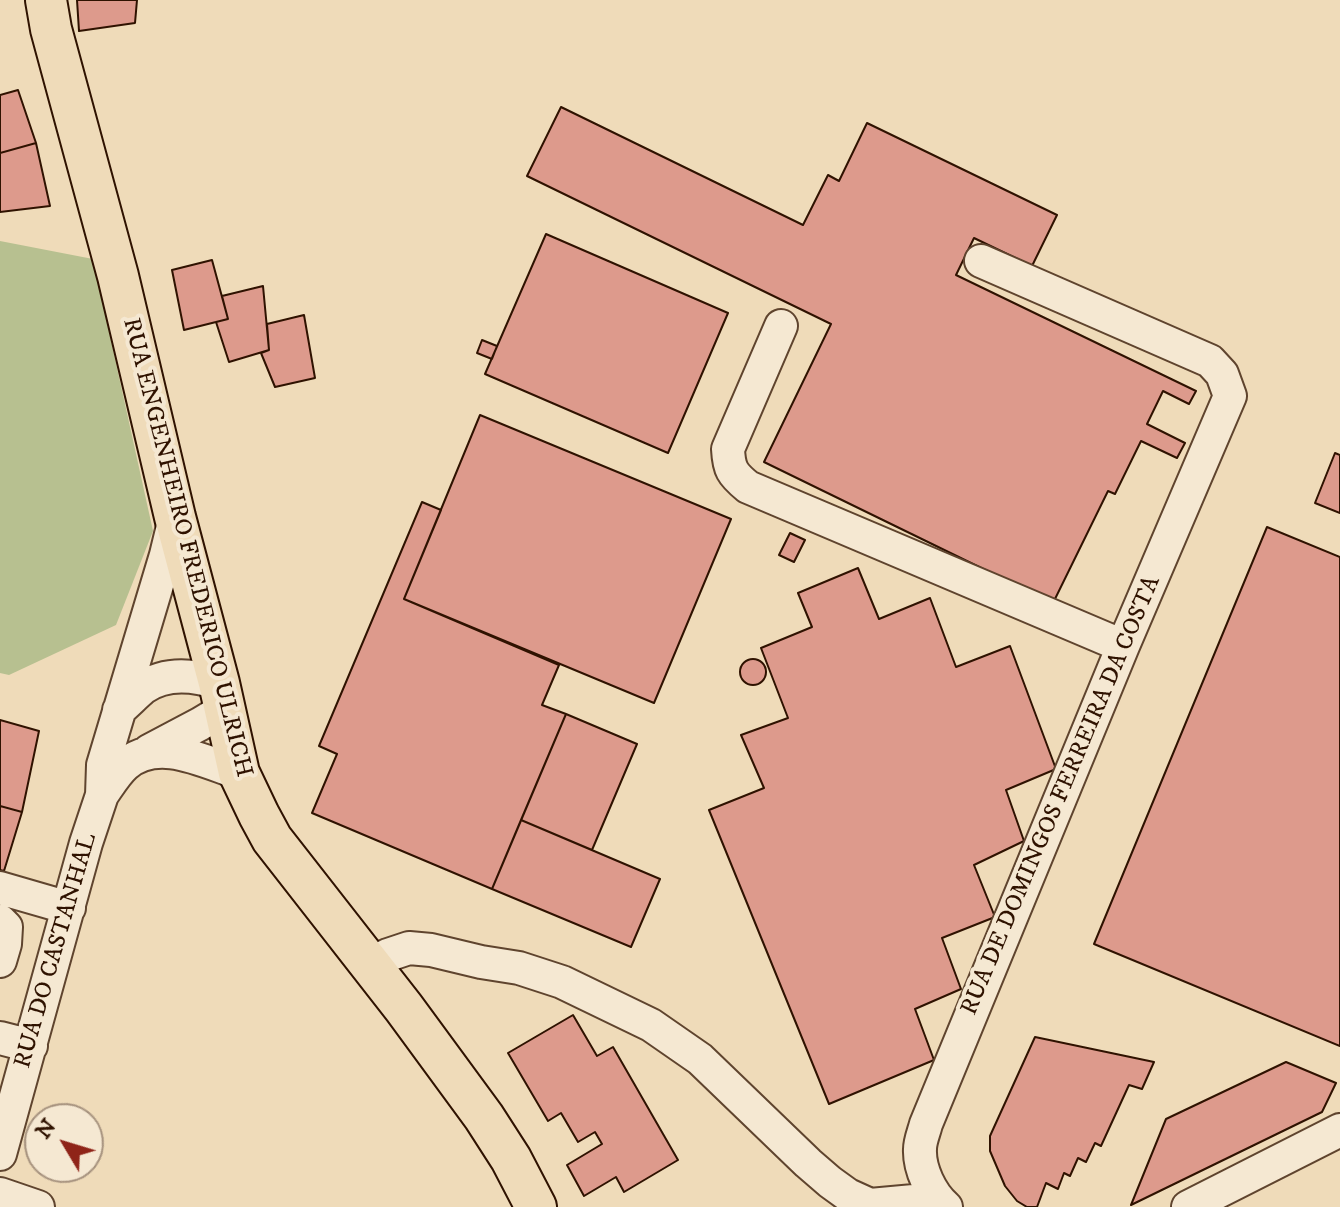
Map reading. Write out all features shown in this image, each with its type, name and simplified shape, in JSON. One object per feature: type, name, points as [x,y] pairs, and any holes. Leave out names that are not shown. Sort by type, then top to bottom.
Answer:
[{"type":"main road","name":"RUA ENGENHEIRO FREDERICO ULRICH","points":[[46,0],[51,29],[118,276],[239,773],[272,839],[404,1008],[484,1117],[536,1207]]},
{"type":"street","name":"RUA DE DOMINGOS FERREIRA DA COSTA","points":[[941,1203],[924,1171],[920,1149],[926,1124],[1123,646],[1230,396],[1222,374],[1210,361],[981,261]]},
{"type":"street","points":[[781,326],[728,449],[729,466],[738,479],[748,487],[1123,646]]},
{"type":"street","name":"RUA DO CASTANHAL","points":[[0,1154],[102,795],[103,765],[175,517]]},
{"type":"street","points":[[119,710],[146,686],[172,676],[200,677],[222,696]]},
{"type":"street","name":"RUA DO CASTANHAL","points":[[102,795],[126,765],[200,724],[222,696]]},
{"type":"street","points":[[146,753],[179,753],[239,773]]},
{"type":"street","points":[[0,888],[69,908]]},
{"type":"street","points":[[0,921],[6,927],[0,961]]},
{"type":"street","points":[[369,964],[409,948],[431,950],[519,968],[562,982],[651,1025],[700,1059],[808,1163],[848,1195],[870,1205],[941,1203]]},
{"type":"street","points":[[0,1038],[31,1046]]},
{"type":"street","points":[[1188,1207],[1340,1130]]},
{"type":"street","points":[[0,1194],[38,1207]]},
{"type":"green space","points":[[0,241],[93,259],[153,531],[116,625],[9,675],[0,673]]},
{"type":"building","points":[[77,0],[137,0],[135,23],[79,31]]},
{"type":"building","points":[[18,90],[36,143],[0,153],[0,95]]},
{"type":"building","points":[[561,107],[803,225],[828,175],[839,181],[867,123],[1057,215],[1032,266],[974,238],[956,275],[1196,391],[1189,404],[1163,391],[1147,424],[1185,443],[1177,458],[1141,441],[1115,494],[1108,491],[1053,603],[764,462],[831,324],[527,176]]},
{"type":"building","points":[[36,143],[50,206],[0,212],[0,153]]},
{"type":"building","points":[[546,234],[728,313],[668,453],[485,374]]},
{"type":"building","points":[[212,260],[228,319],[184,330],[172,270]]},
{"type":"building","points":[[263,286],[269,350],[229,362],[216,322],[228,319],[222,296]]},
{"type":"building","points":[[304,315],[315,378],[275,387],[261,353],[269,350],[267,324]]},
{"type":"building","points":[[482,340],[497,346],[492,359],[477,353]]},
{"type":"building","points":[[480,415],[731,519],[654,703],[404,599]]},
{"type":"building","points":[[1335,453],[1340,455],[1340,513],[1315,503]]},
{"type":"building","points":[[422,502],[441,510],[404,599],[559,665],[542,705],[566,714],[492,889],[312,813],[337,754],[319,746]]},
{"type":"building","points":[[1267,527],[1340,557],[1340,1046],[1094,944]]},
{"type":"building","points":[[790,533],[805,540],[794,562],[779,555]]},
{"type":"building","points":[[858,568],[879,619],[930,598],[956,667],[1010,646],[1056,769],[1006,790],[1024,841],[974,865],[995,917],[942,938],[961,989],[915,1009],[934,1060],[829,1104],[709,810],[764,788],[741,735],[788,718],[761,648],[812,627],[798,593]]},
{"type":"building","points":[[753,659],[762,663],[766,672],[762,681],[753,685],[744,681],[740,672],[744,663]]},
{"type":"building","points":[[566,714],[637,744],[592,850],[521,820]]},
{"type":"building","points":[[0,720],[39,731],[22,812],[0,806]]},
{"type":"building","points":[[0,806],[22,812],[4,871],[0,870]]},
{"type":"building","points":[[521,820],[660,879],[631,947],[492,889]]},
{"type":"building","points":[[573,1015],[597,1056],[613,1047],[678,1160],[624,1192],[616,1177],[584,1196],[567,1165],[602,1144],[595,1132],[578,1142],[561,1113],[548,1121],[508,1053]]},
{"type":"building","points":[[1035,1037],[1154,1062],[1142,1089],[1129,1085],[1101,1146],[1095,1143],[1086,1162],[1078,1158],[1070,1176],[1064,1173],[1058,1189],[1046,1183],[1037,1207],[1027,1207],[1017,1201],[1005,1186],[990,1151],[990,1136]]},
{"type":"building","points":[[1286,1062],[1336,1083],[1322,1112],[1131,1205],[1166,1119]]}]
